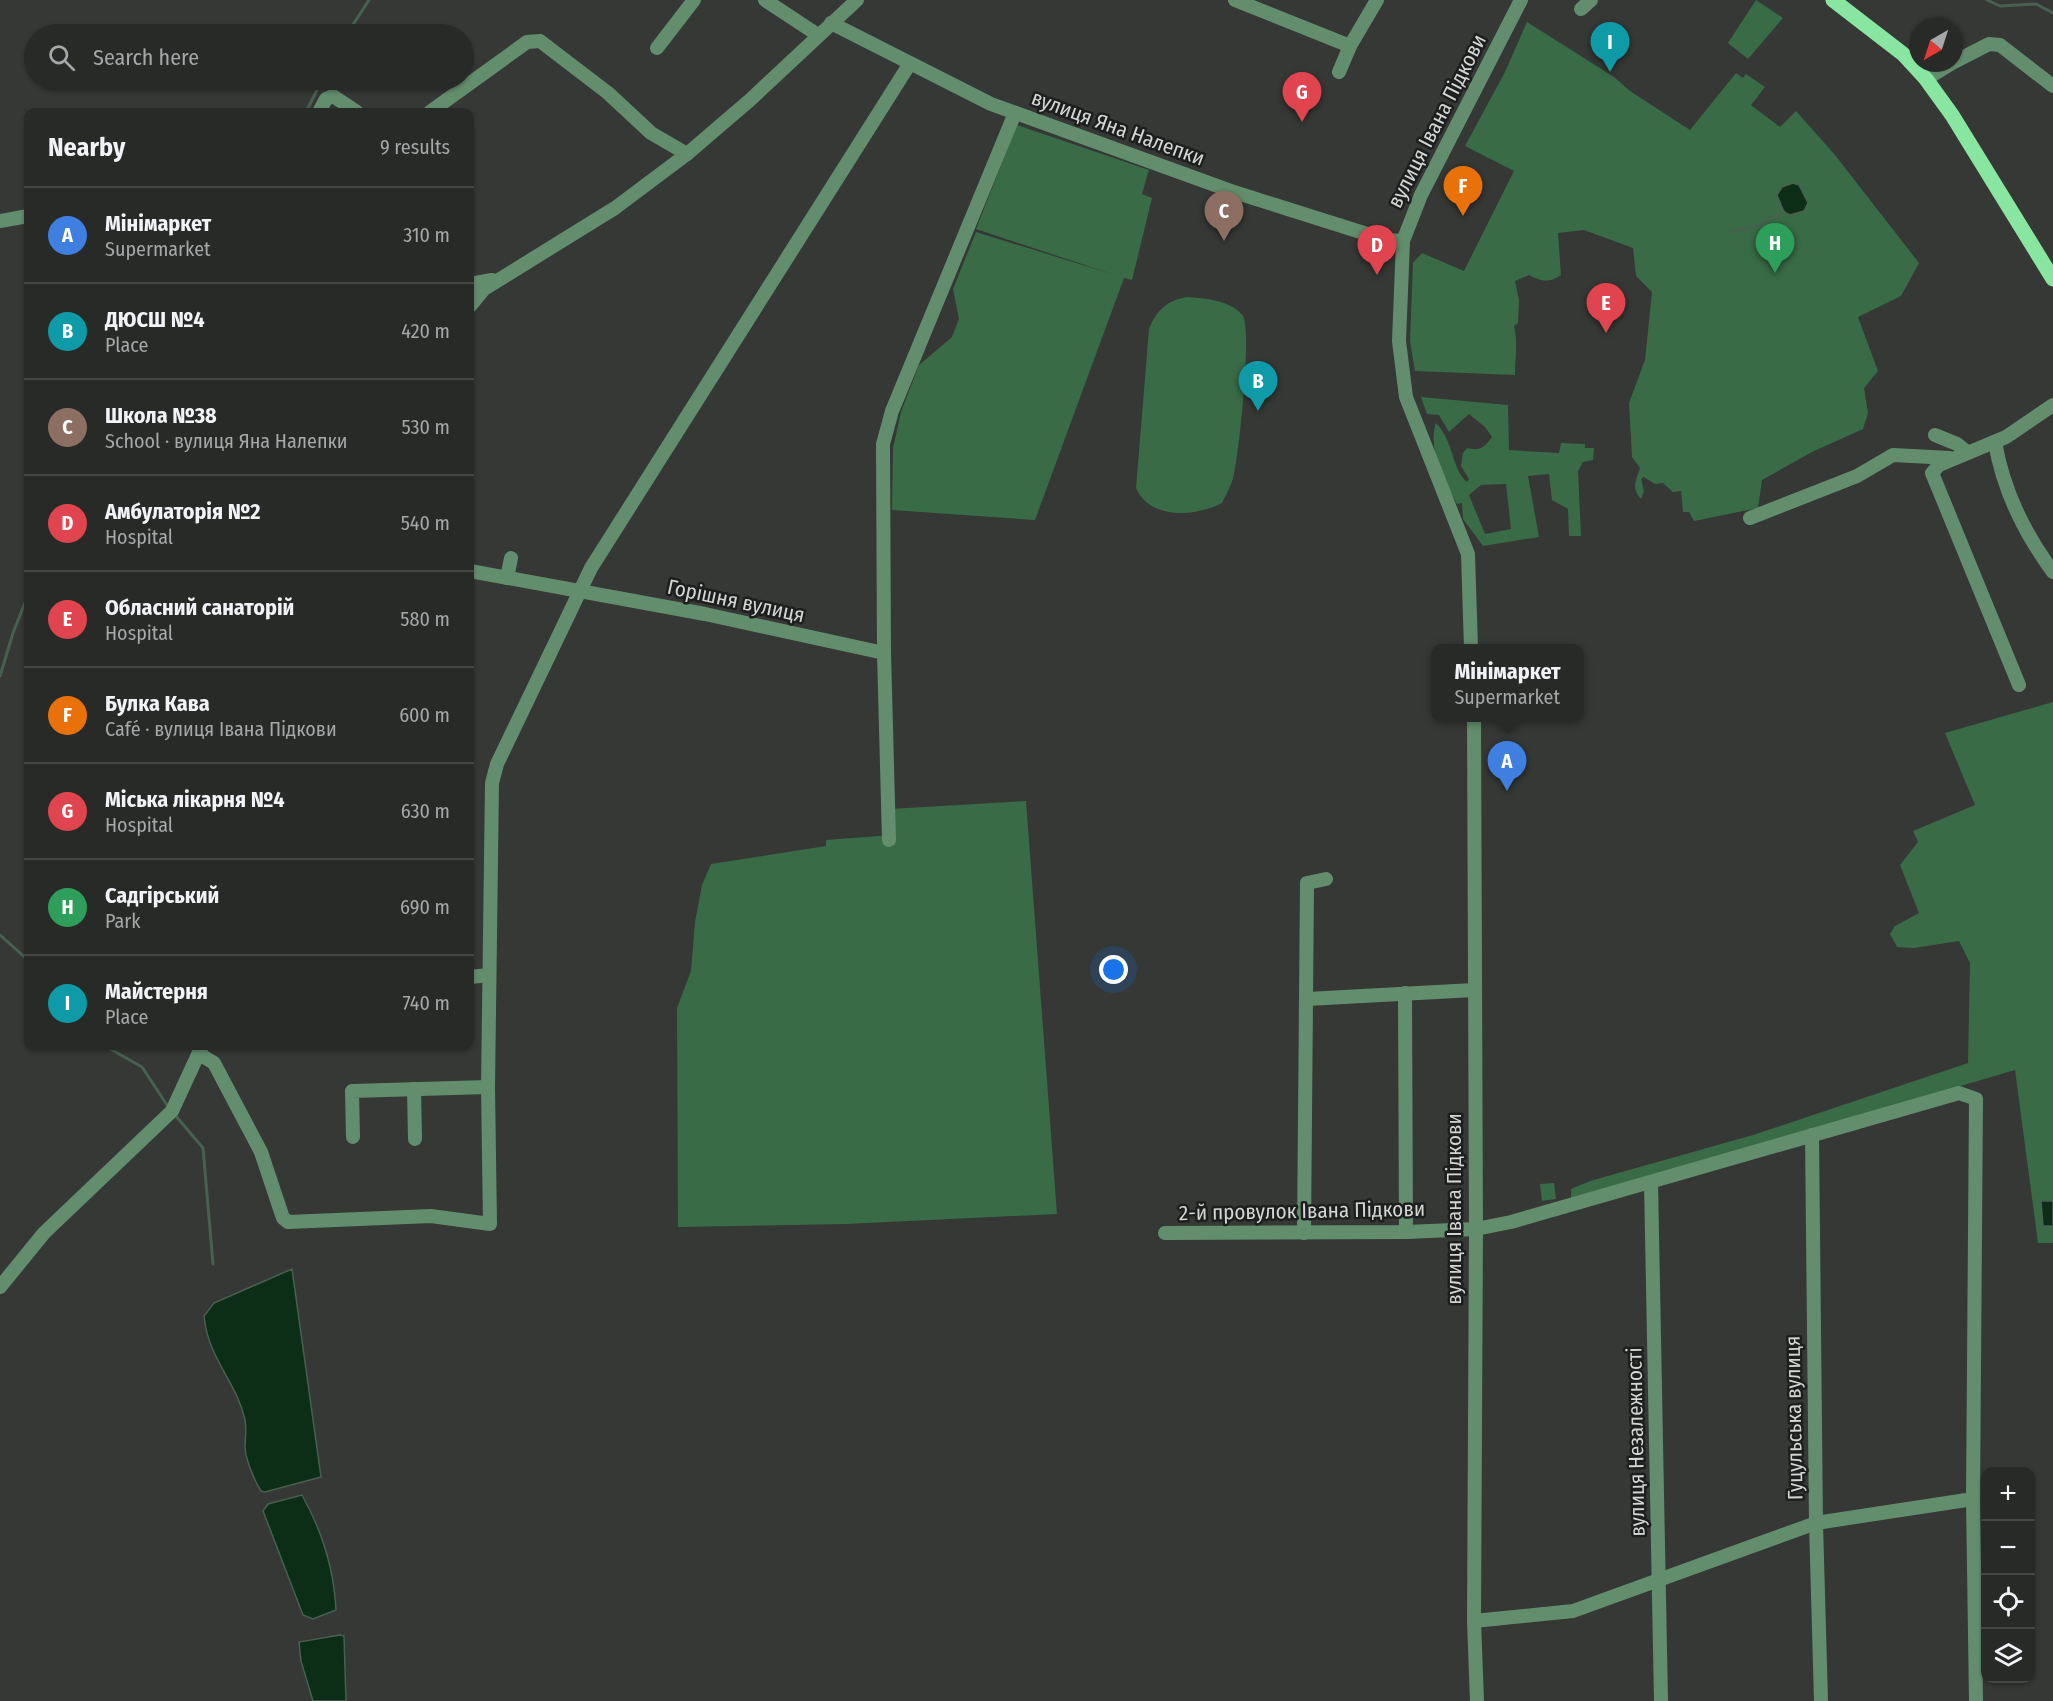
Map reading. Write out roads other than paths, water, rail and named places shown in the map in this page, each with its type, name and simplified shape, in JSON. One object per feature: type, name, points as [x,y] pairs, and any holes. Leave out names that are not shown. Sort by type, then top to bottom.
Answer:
[{"type":"main road","points":[[1833,0],[1902,54],[1926,79],[1952,115],[2053,279]]},
{"type":"street","points":[[657,48],[694,0]]},
{"type":"street","points":[[765,0],[818,35]]},
{"type":"street","points":[[474,299],[477,294],[500,278],[548,252],[615,208],[687,154],[750,100],[857,0]]},
{"type":"street","points":[[1235,0],[1350,46]]},
{"type":"street","points":[[1339,72],[1350,46],[1377,0]]},
{"type":"street","name":"вулиця Івана Підкови","points":[[1471,644],[1468,554],[1406,397],[1400,340],[1403,241],[1421,195],[1521,0]]},
{"type":"street","name":"вулиця Яна Налепки","points":[[831,24],[909,65],[1016,113],[1234,192],[1386,240],[1403,241]]},
{"type":"street","points":[[474,80],[527,42],[540,41],[608,93],[651,133],[687,154]]},
{"type":"street","points":[[1963,57],[1989,44],[2000,45],[2053,86]]},
{"type":"street","points":[[0,1287],[44,1233],[172,1111],[201,1050],[214,1063],[261,1152],[283,1218],[288,1222],[431,1216],[490,1224],[488,1087],[492,783],[515,725],[591,568],[909,65]]},
{"type":"street","points":[[1926,79],[1937,72]]},
{"type":"street","points":[[436,108],[460,90]]},
{"type":"street","points":[[321,108],[326,99],[333,96],[351,108]]},
{"type":"street","points":[[889,840],[884,653],[883,444],[892,411],[1016,113]]},
{"type":"street","points":[[0,221],[24,217]]},
{"type":"street","points":[[474,283],[500,278]]},
{"type":"street","points":[[2019,685],[1932,473],[1939,465],[1995,442],[2053,405]]},
{"type":"street","points":[[1935,435],[1947,439],[1967,452]]},
{"type":"street","points":[[1995,442],[2000,463],[2022,524],[2031,542],[2053,572]]},
{"type":"street","points":[[1750,518],[1857,476],[1893,455],[1952,459]]},
{"type":"street","points":[[507,578],[511,558]]},
{"type":"street","name":"Горішня вулиця","points":[[474,572],[705,614],[884,653]]},
{"type":"street","name":"вулиця Івана Підкови","points":[[1473,722],[1476,1228],[1474,1621],[1477,1701]]},
{"type":"street","points":[[1304,1233],[1307,883],[1326,879]]},
{"type":"street","points":[[474,977],[489,975]]},
{"type":"street","points":[[1307,999],[1474,990]]},
{"type":"street","points":[[1405,993],[1406,1232]]},
{"type":"street","points":[[353,1137],[352,1091],[488,1087]]},
{"type":"street","points":[[414,1089],[415,1139]]},
{"type":"street","name":"2-й провулок Івана Підкови","points":[[1165,1233],[1406,1232],[1476,1228],[1511,1222],[1959,1093],[1976,1099],[1973,1500]]},
{"type":"street","name":"Гуцульська вулиця","points":[[1812,1135],[1816,1523],[1821,1701]]},
{"type":"street","name":"вулиця Незалежності","points":[[1651,1182],[1661,1701]]},
{"type":"street","points":[[1474,1621],[1573,1611],[1816,1523],[1973,1500],[1976,1701]]},
{"type":"waterway","points":[[353,24],[369,0]]},
{"type":"waterway","points":[[1987,0],[2000,6],[2036,4],[2053,13]]},
{"type":"waterway","points":[[308,108],[317,90]]},
{"type":"waterway","points":[[1731,232],[1759,225],[1784,212]]},
{"type":"waterway","points":[[0,676],[24,605]]},
{"type":"waterway","points":[[0,935],[24,956]]},
{"type":"waterway","points":[[112,1050],[142,1067],[169,1108]]},
{"type":"waterway","points":[[175,1115],[203,1148],[213,1264]]},
{"type":"place","name":"Майстерня","points":[[1610,72]]},
{"type":"place","name":"Міська лікарня №4","points":[[1302,122]]},
{"type":"place","name":"Булка Кава","points":[[1463,216]]},
{"type":"place","name":"Школа №38","points":[[1224,241]]},
{"type":"place","name":"Садгірський","points":[[1775,273]]},
{"type":"place","name":"Амбулаторія №2","points":[[1377,275]]},
{"type":"place","name":"Обласний санаторій","points":[[1606,333]]},
{"type":"place","name":"ДЮСШ №4","points":[[1258,411]]},
{"type":"place","name":"Мінімаркет","points":[[1507,791]]}]
